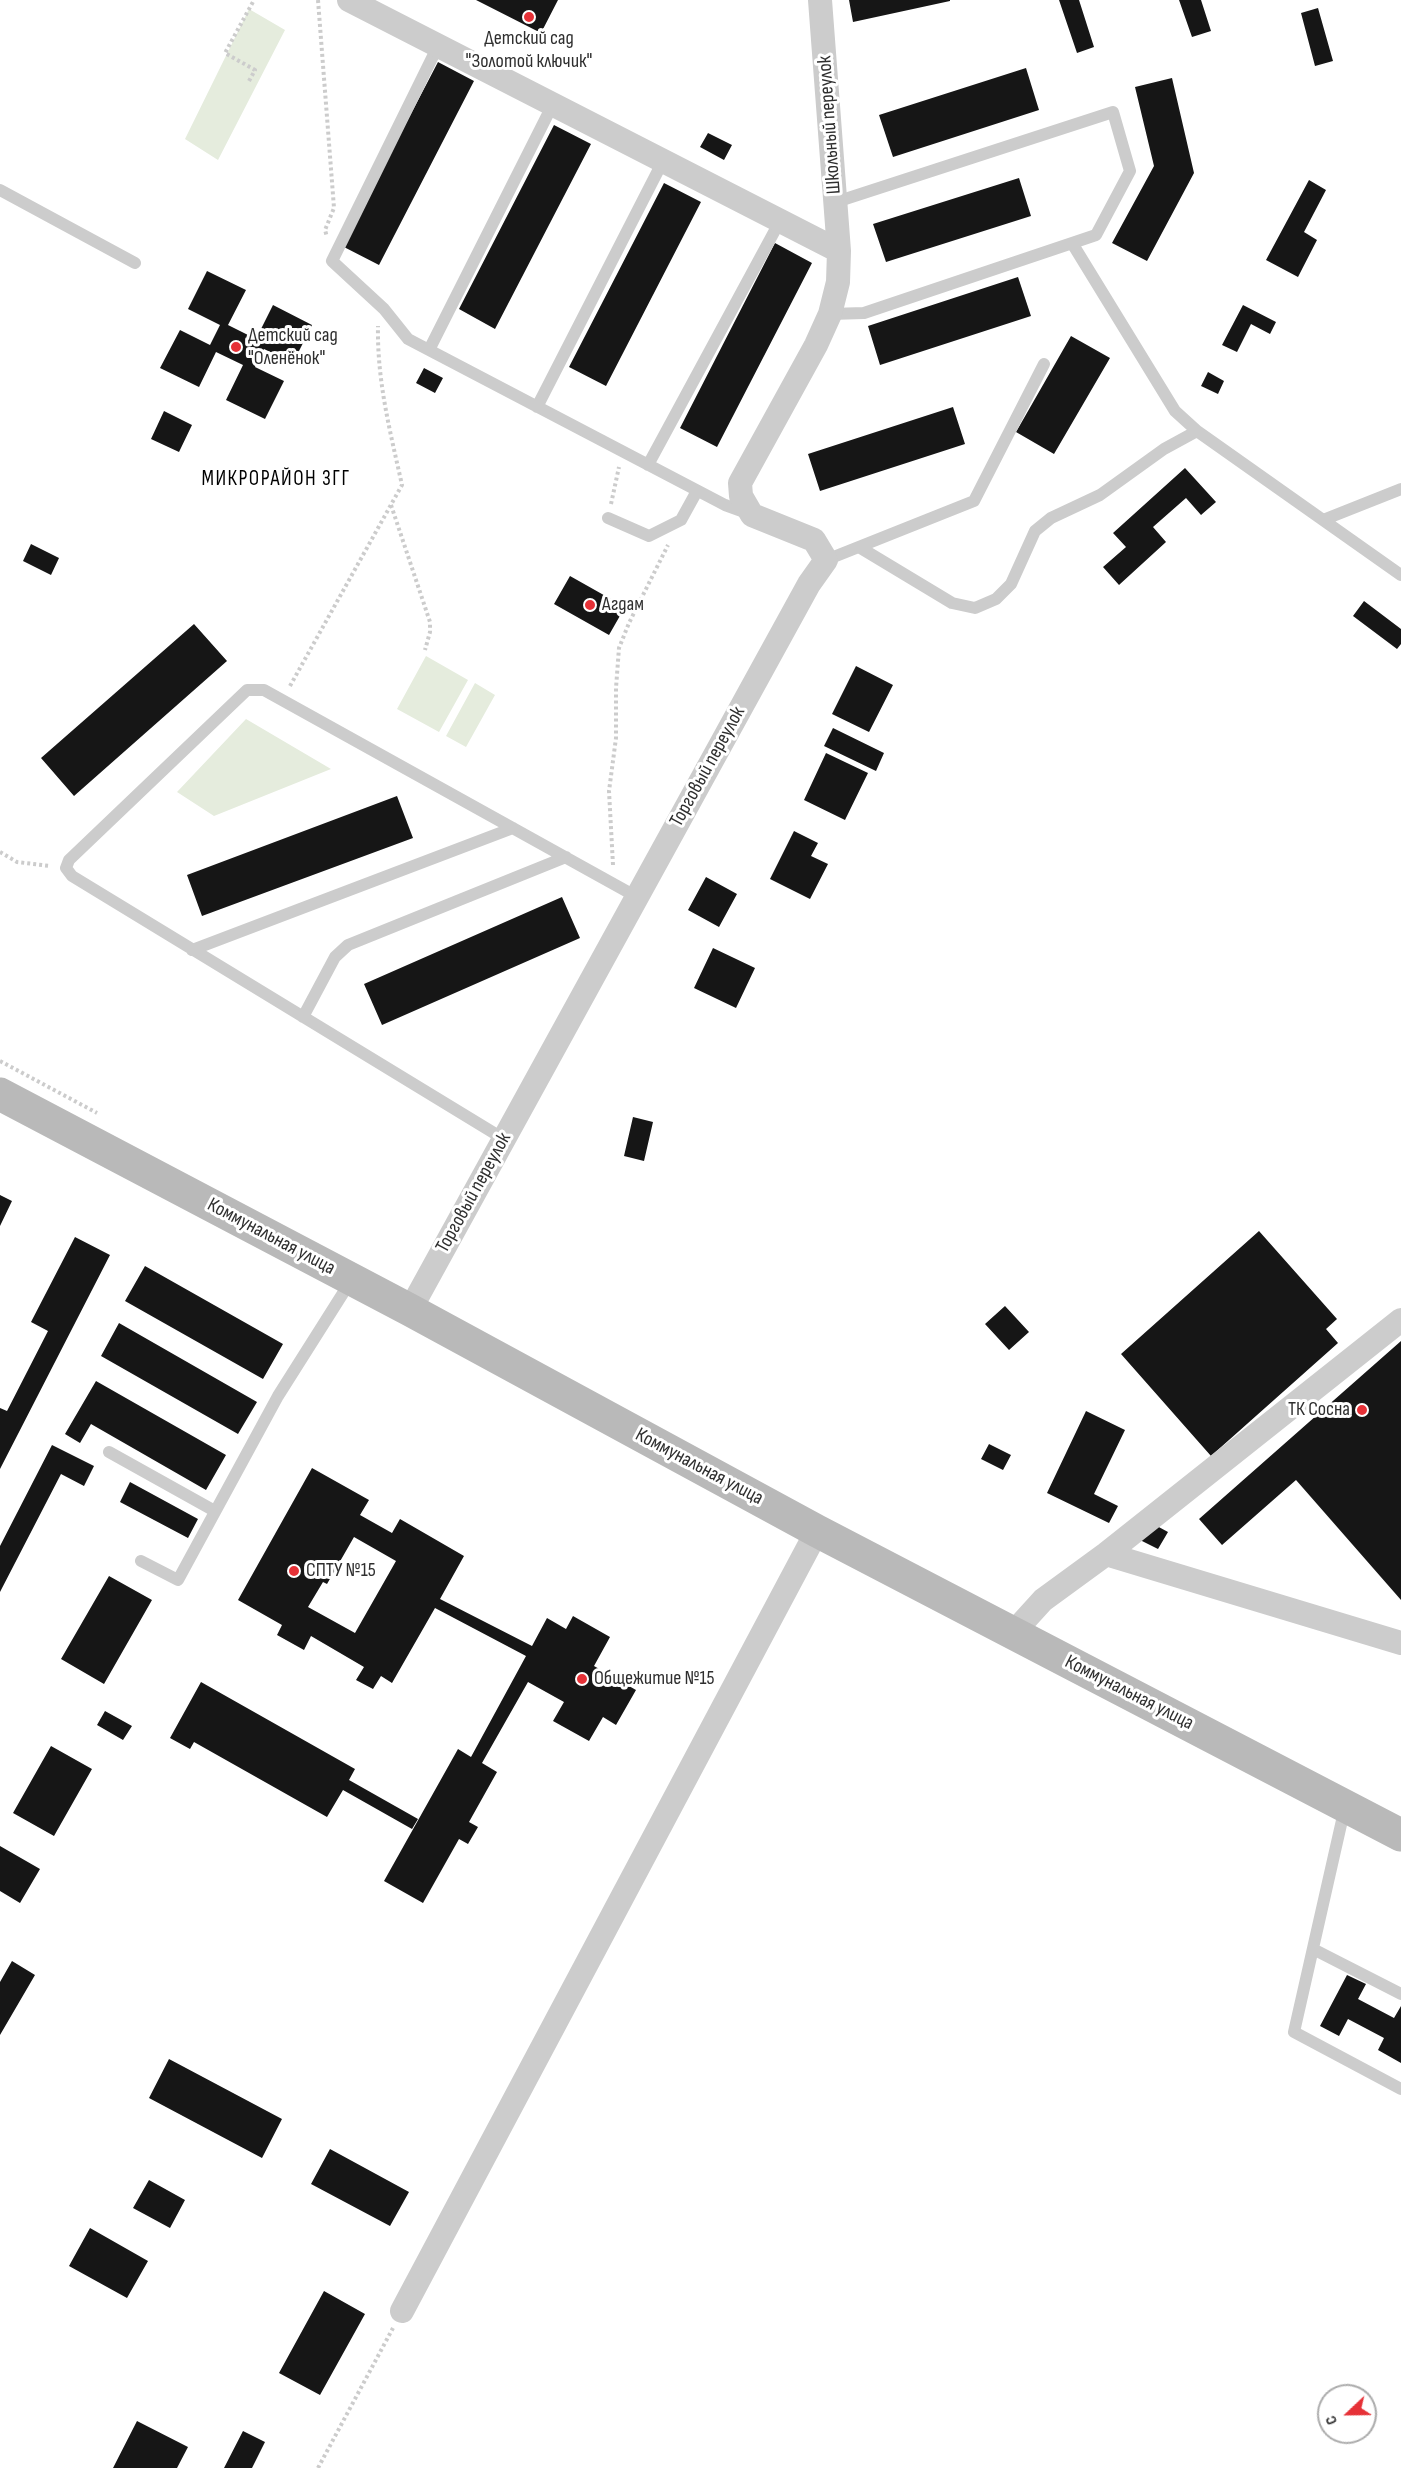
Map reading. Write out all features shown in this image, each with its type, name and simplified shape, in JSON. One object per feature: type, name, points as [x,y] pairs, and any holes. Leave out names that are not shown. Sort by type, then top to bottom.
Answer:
[{"type":"main road","name":"Коммунальная улица","points":[[0,1094],[410,1310],[817,1531],[1401,1835]]},
{"type":"street","points":[[349,0],[839,251],[838,282],[830,314],[816,345],[740,483],[741,496],[752,515],[814,540],[826,560]]},
{"type":"street","name":"Школьный переулок","points":[[820,0],[839,251]]},
{"type":"street","name":"Торговый переулок","points":[[410,1310],[809,584],[826,560]]},
{"type":"street","points":[[1013,1633],[1042,1600],[1106,1554],[1401,1320]]},
{"type":"street","points":[[402,2311],[817,1531]]},
{"type":"street","points":[[1106,1554],[1401,1643]]},
{"type":"lane","points":[[438,46],[332,261],[384,309],[408,339],[697,491],[752,515]]},
{"type":"lane","points":[[429,350],[553,104]]},
{"type":"lane","points":[[830,314],[864,313],[1095,235],[1130,171],[1113,112],[836,202]]},
{"type":"lane","points":[[537,407],[663,161]]},
{"type":"lane","points":[[0,190],[135,263]]},
{"type":"lane","points":[[648,465],[780,220]]},
{"type":"lane","points":[[1072,243],[1174,411],[1197,431],[1401,575]]},
{"type":"lane","points":[[826,560],[974,501],[1044,364]]},
{"type":"lane","points":[[859,547],[952,603],[975,608],[996,599],[1011,584],[1035,531],[1051,518],[1100,495],[1164,449],[1197,431]]},
{"type":"lane","points":[[1323,520],[1401,489]]},
{"type":"lane","points":[[608,518],[649,536],[681,520],[697,491]]},
{"type":"lane","points":[[504,1139],[72,876],[66,868],[69,860],[247,690],[264,690],[637,897]]},
{"type":"lane","points":[[192,950],[513,828]]},
{"type":"lane","points":[[303,1017],[335,957],[348,945],[566,857]]},
{"type":"lane","points":[[141,1561],[178,1580],[213,1510],[278,1396],[352,1279]]},
{"type":"lane","points":[[109,1452],[213,1510]]},
{"type":"lane","points":[[1345,1806],[1294,2032],[1401,2089]]},
{"type":"lane","points":[[1313,1949],[1401,1994]]},
{"type":"path","points":[[249,81],[255,70],[225,53],[254,0]]},
{"type":"path","points":[[318,0],[334,207],[325,230],[332,261]]},
{"type":"path","points":[[282,700],[402,484],[377,363],[378,320],[384,309]]},
{"type":"path","points":[[608,518],[622,452]]},
{"type":"path","points":[[391,505],[430,622],[430,633],[425,650]]},
{"type":"path","points":[[614,884],[609,790],[616,738],[619,648],[629,623],[681,520]]},
{"type":"path","points":[[0,852],[17,862],[66,868]]},
{"type":"path","points":[[318,2468],[402,2311]]},
{"type":"green space","points":[[249,9],[285,30],[218,160],[185,139]]},
{"type":"green space","points":[[426,656],[468,680],[439,732],[397,709]]},
{"type":"green space","points":[[475,683],[495,695],[466,747],[446,736]]},
{"type":"green space","points":[[246,719],[331,769],[214,816],[177,792]]},
{"type":"building","name":"Детский сад \"Золотой ключик\"","points":[[476,0],[558,0],[541,33]]},
{"type":"building","points":[[849,0],[950,0],[950,1],[853,22]]},
{"type":"building","points":[[1059,0],[1079,0],[1094,47],[1077,53]]},
{"type":"building","points":[[1179,0],[1201,0],[1211,31],[1192,37]]},
{"type":"building","points":[[1318,8],[1333,61],[1315,66],[1301,13]]},
{"type":"building","points":[[438,62],[474,81],[379,265],[342,246]]},
{"type":"building","points":[[1026,68],[1039,110],[893,157],[879,115]]},
{"type":"building","points":[[1172,78],[1194,173],[1147,261],[1112,243],[1154,166],[1135,87]]},
{"type":"building","points":[[554,125],[591,144],[495,329],[459,309]]},
{"type":"building","points":[[708,133],[732,145],[724,160],[700,147]]},
{"type":"building","points":[[1019,178],[1031,216],[886,262],[873,224]]},
{"type":"building","points":[[1309,180],[1326,190],[1304,232],[1317,240],[1298,277],[1266,260]]},
{"type":"building","points":[[664,183],[701,202],[606,386],[569,367]]},
{"type":"building","points":[[775,243],[812,263],[717,447],[680,428]]},
{"type":"building","name":"Детский сад \"Оленёнок\"","points":[[207,271],[246,290],[228,325],[256,339],[273,305],[312,325],[293,363],[264,349],[255,367],[284,381],[265,419],[226,400],[243,365],[216,352],[199,387],[160,368],[180,330],[210,345],[220,325],[188,309]]},
{"type":"building","points":[[1018,277],[1031,316],[880,365],[868,326]]},
{"type":"building","points":[[1243,305],[1276,322],[1270,334],[1251,324],[1237,352],[1222,345]]},
{"type":"building","points":[[1071,336],[1110,358],[1054,454],[1016,432]]},
{"type":"building","points":[[424,368],[443,378],[435,393],[416,383]]},
{"type":"building","points":[[1208,372],[1224,381],[1218,394],[1201,386]]},
{"type":"building","points":[[953,407],[965,444],[820,491],[808,454]]},
{"type":"building","points":[[164,411],[192,425],[179,452],[151,439]]},
{"type":"building","points":[[1185,468],[1216,502],[1201,515],[1186,498],[1153,527],[1166,542],[1119,585],[1103,567],[1126,547],[1113,533]]},
{"type":"building","points":[[31,544],[59,558],[51,575],[23,561]]},
{"type":"building","name":"Агдам","points":[[570,576],[625,607],[609,635],[554,604]]},
{"type":"building","points":[[1364,601],[1401,629],[1401,644],[1397,649],[1353,616]]},
{"type":"building","points":[[194,624],[227,661],[74,796],[41,758]]},
{"type":"building","points":[[856,666],[893,685],[869,732],[832,714]]},
{"type":"building","points":[[833,728],[884,753],[876,771],[824,746]]},
{"type":"building","points":[[826,753],[868,773],[845,820],[804,800]]},
{"type":"building","points":[[397,796],[413,838],[202,916],[187,875]]},
{"type":"building","points":[[794,831],[818,843],[811,856],[828,864],[810,899],[770,879]]},
{"type":"building","points":[[706,877],[737,894],[719,927],[688,910]]},
{"type":"building","points":[[562,897],[580,938],[382,1025],[364,984]]},
{"type":"building","points":[[713,948],[755,968],[736,1008],[694,988]]},
{"type":"building","points":[[633,1117],[653,1122],[644,1161],[624,1156]]},
{"type":"building","points":[[0,1195],[12,1201],[0,1226]]},
{"type":"building","points":[[1259,1231],[1337,1319],[1326,1329],[1338,1343],[1211,1456],[1121,1354]]},
{"type":"building","points":[[75,1237],[110,1255],[0,1469],[0,1408],[7,1411],[48,1331],[31,1322]]},
{"type":"building","points":[[145,1266],[283,1344],[263,1379],[125,1301]]},
{"type":"building","points":[[1005,1306],[1029,1332],[1009,1350],[985,1324]]},
{"type":"building","points":[[119,1323],[257,1402],[238,1434],[101,1356]]},
{"type":"building","name":"ТК Сосна","points":[[1401,1341],[1401,1600],[1296,1480],[1222,1545],[1199,1519]]},
{"type":"building","points":[[96,1381],[226,1455],[206,1490],[91,1424],[80,1443],[65,1434]]},
{"type":"building","points":[[1086,1411],[1125,1430],[1094,1494],[1118,1506],[1109,1523],[1047,1493]]},
{"type":"building","points":[[989,1444],[1011,1455],[1003,1470],[981,1459]]},
{"type":"building","points":[[52,1445],[94,1466],[84,1486],[61,1474],[0,1592],[0,1546]]},
{"type":"building","points":[[312,1468],[369,1500],[360,1515],[392,1533],[400,1519],[464,1556],[440,1599],[532,1646],[547,1618],[566,1629],[573,1616],[610,1637],[594,1666],[636,1690],[616,1725],[603,1717],[589,1741],[553,1721],[564,1702],[528,1682],[482,1763],[497,1772],[469,1822],[478,1827],[468,1844],[459,1839],[423,1903],[384,1881],[458,1749],[471,1757],[526,1656],[435,1608],[392,1683],[381,1676],[373,1689],[356,1680],[364,1667],[311,1636],[304,1650],[277,1635],[282,1625],[238,1600]],"holes":[[[354,1537],[396,1561],[355,1633],[308,1607],[323,1582],[327,1584]]]},
{"type":"building","points":[[130,1482],[198,1519],[188,1538],[120,1502]]},
{"type":"building","points":[[1144,1519],[1168,1532],[1158,1549],[1134,1537]]},
{"type":"building","points":[[109,1576],[152,1600],[104,1684],[61,1659]]},
{"type":"building","points":[[201,1682],[355,1769],[349,1780],[418,1819],[412,1829],[343,1790],[327,1817],[194,1742],[190,1749],[170,1738]]},
{"type":"building","points":[[105,1711],[132,1726],[123,1740],[97,1725]]},
{"type":"building","points":[[51,1746],[92,1769],[54,1836],[13,1813]]},
{"type":"building","points":[[0,1846],[40,1869],[20,1903],[0,1891]]},
{"type":"building","points":[[12,1961],[35,1975],[0,2035],[0,1982]]},
{"type":"building","points":[[1347,1975],[1366,1984],[1358,1999],[1394,2018],[1401,2006],[1401,2063],[1378,2050],[1384,2038],[1348,2019],[1339,2036],[1320,2026]]},
{"type":"building","points":[[169,2059],[282,2119],[262,2158],[149,2098]]},
{"type":"building","points":[[330,2149],[409,2192],[390,2226],[311,2184]]},
{"type":"building","points":[[149,2180],[185,2200],[170,2228],[133,2208]]},
{"type":"building","points":[[90,2228],[148,2261],[127,2298],[69,2266]]},
{"type":"building","points":[[324,2291],[365,2314],[320,2395],[279,2373]]},
{"type":"building","points":[[137,2421],[188,2447],[177,2468],[113,2468]]},
{"type":"building","points":[[243,2431],[265,2442],[252,2468],[224,2468]]},
{"type":"place","name":"Детский сад \"Золотой ключик\"","points":[[529,17]]},
{"type":"place","name":"Детский сад \"Оленёнок\"","points":[[236,347]]},
{"type":"place","name":"Агдам","points":[[590,605]]},
{"type":"place","name":"ТК Сосна","points":[[1362,1410]]},
{"type":"place","name":"СПТУ №15","points":[[294,1571]]},
{"type":"place","name":"Общежитие №15","points":[[582,1679]]},
{"type":"district","name":"МИКРОРАЙОН 3ГГ","points":[[276,480]]}]
